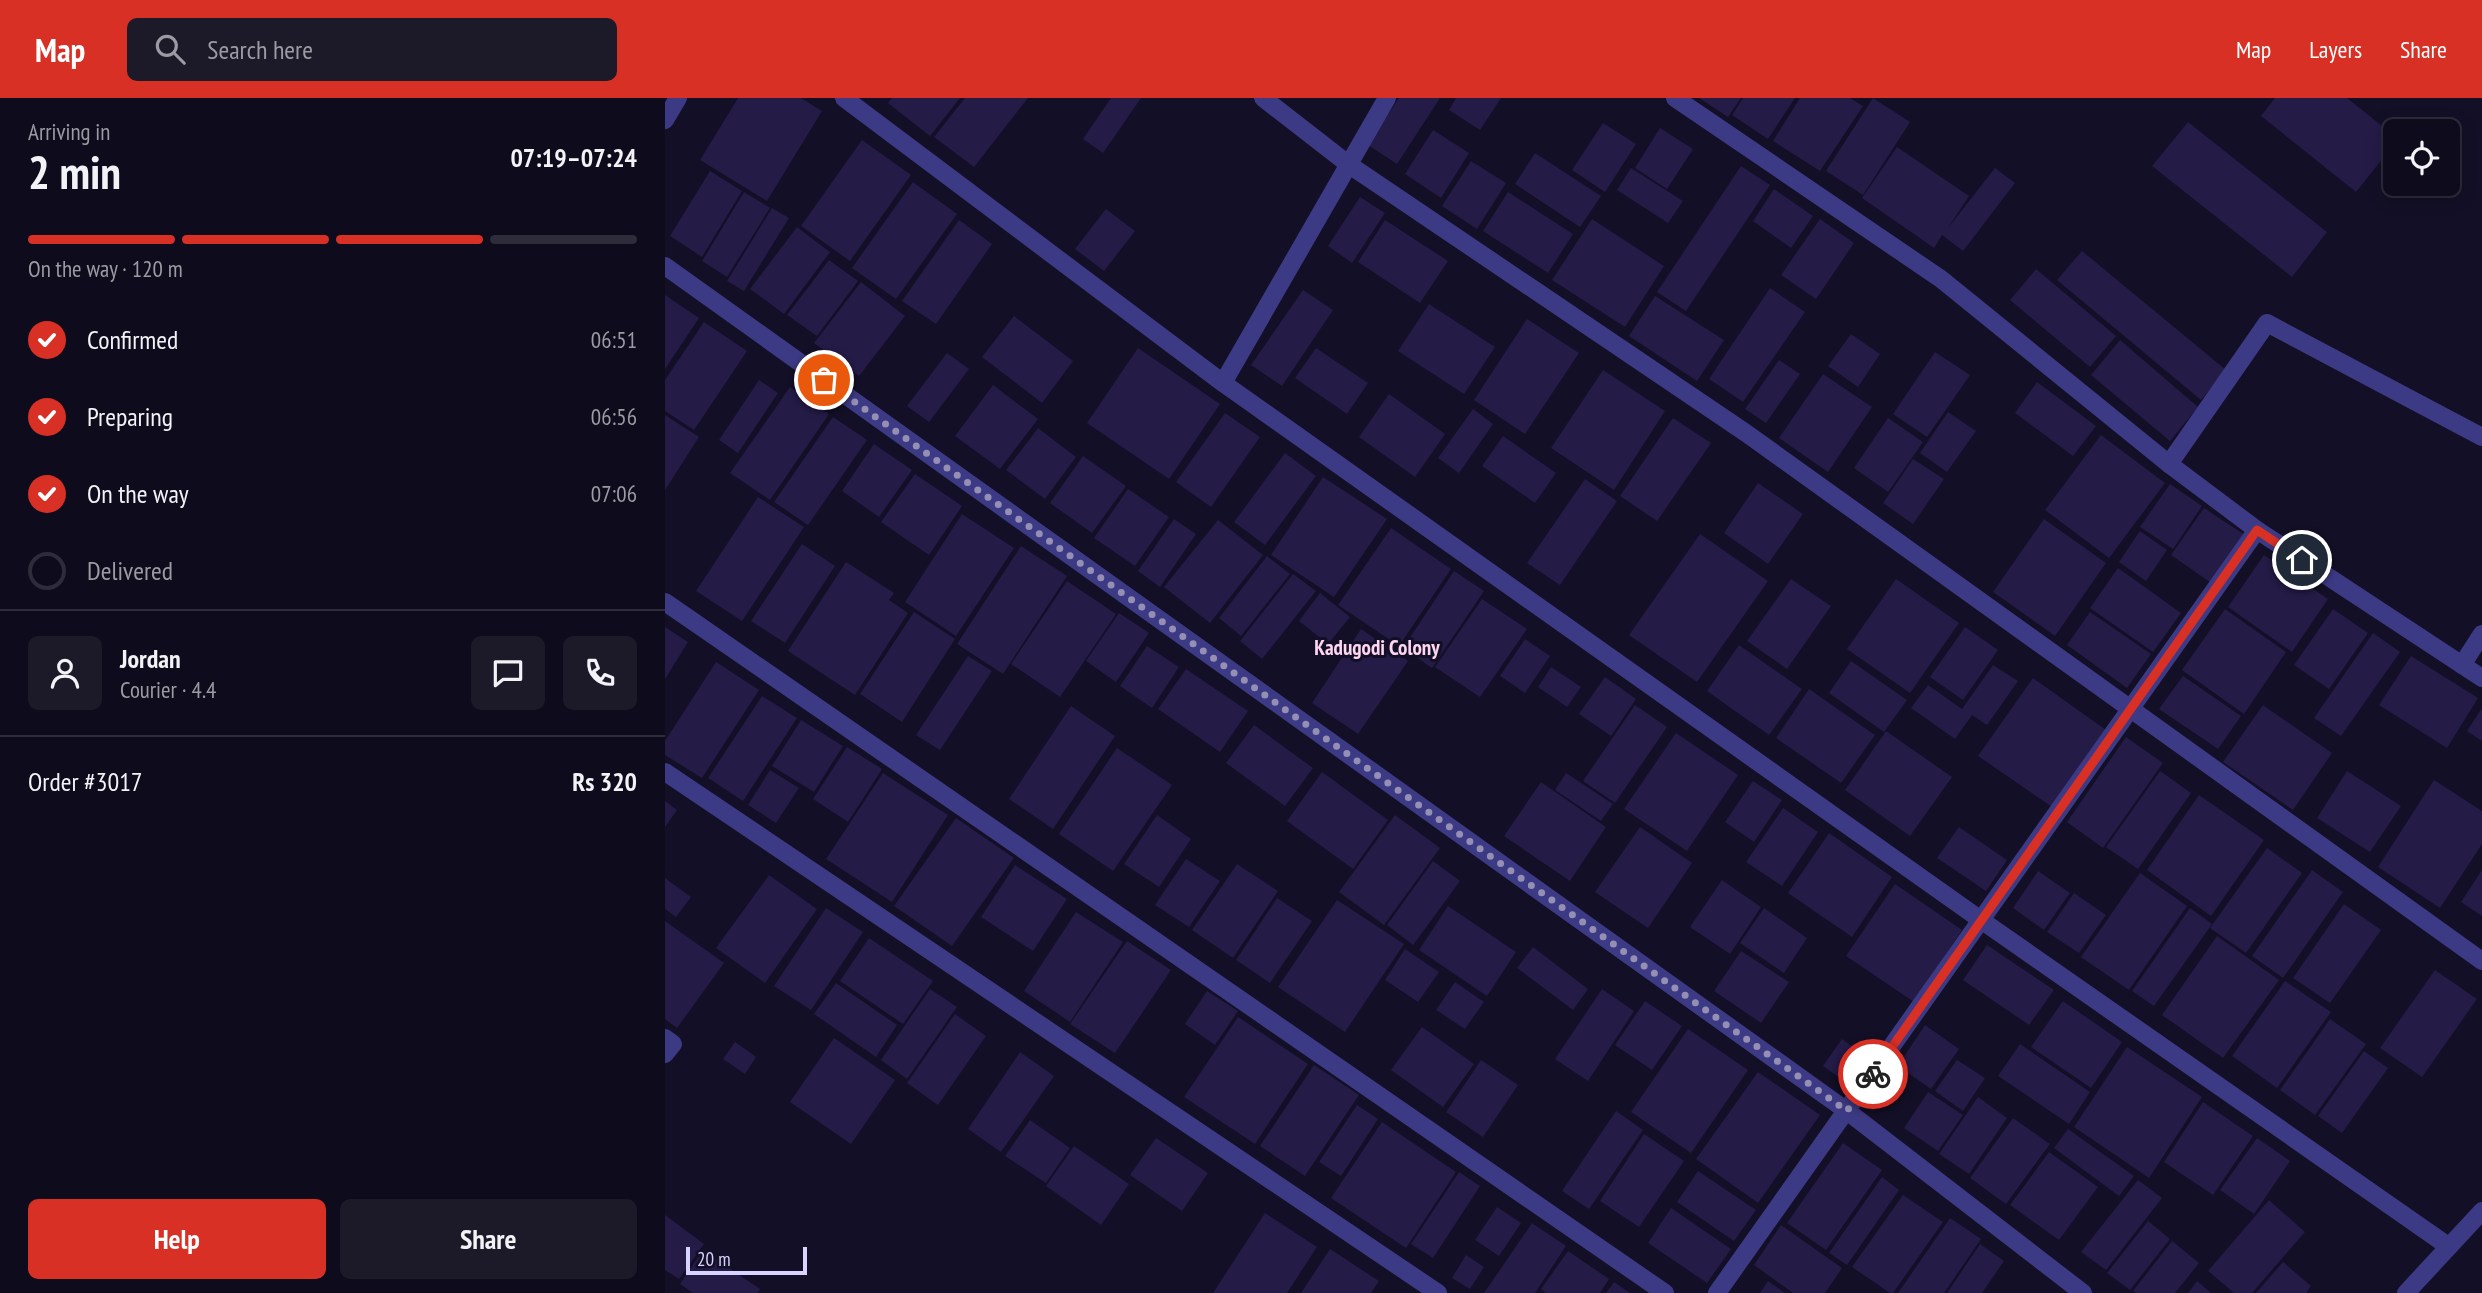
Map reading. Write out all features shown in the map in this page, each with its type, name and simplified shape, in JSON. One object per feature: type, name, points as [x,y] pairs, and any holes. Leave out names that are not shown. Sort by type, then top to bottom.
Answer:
[{"type":"street","points":[[665,120],[678,98]]},
{"type":"street","points":[[843,98],[1223,383],[1981,920],[2448,1246]]},
{"type":"street","points":[[1263,98],[1348,164],[1746,433],[2482,961]]},
{"type":"street","points":[[1223,383],[1387,98]]},
{"type":"street","points":[[1675,98],[1941,279],[2169,464],[2257,530],[2482,678]]},
{"type":"street","points":[[665,266],[1847,1111],[2083,1293]]},
{"type":"street","points":[[2169,464],[2267,323],[2482,437]]},
{"type":"street","points":[[1717,1293],[2257,530]]},
{"type":"street","points":[[665,602],[1665,1293]]},
{"type":"street","points":[[2462,665],[2482,634]]},
{"type":"street","points":[[665,772],[1438,1293]]},
{"type":"street","points":[[665,1038],[673,1044],[665,1054]]},
{"type":"street","points":[[2406,1293],[2482,1211]]},
{"type":"building","points":[[738,98],[801,98],[822,111],[767,201],[700,160]]},
{"type":"building","points":[[892,98],[960,98],[930,136],[888,103]]},
{"type":"building","points":[[965,98],[1028,98],[974,167],[934,137]]},
{"type":"building","points":[[1111,98],[1141,98],[1103,153],[1083,139]]},
{"type":"building","points":[[1399,98],[1440,98],[1397,164],[1368,145]]},
{"type":"building","points":[[1456,98],[1501,98],[1480,130],[1449,110]]},
{"type":"building","points":[[1699,98],[1741,98],[1728,117]]},
{"type":"building","points":[[1743,98],[1795,98],[1768,139],[1732,115]]},
{"type":"building","points":[[1800,98],[1850,98],[1863,106],[1820,171],[1773,141]]},
{"type":"building","points":[[1873,98],[1910,122],[1863,195],[1826,171]]},
{"type":"building","points":[[2275,98],[2347,98],[2383,127],[2383,158],[2356,192],[2261,116]]},
{"type":"building","points":[[2188,122],[2327,232],[2292,277],[2152,166]]},
{"type":"building","points":[[1603,123],[1636,144],[1605,192],[1572,170]]},
{"type":"building","points":[[1660,128],[1693,149],[1667,189],[1635,168]]},
{"type":"building","points":[[1433,130],[1469,153],[1441,198],[1405,174]]},
{"type":"building","points":[[862,140],[911,175],[850,261],[801,226]]},
{"type":"building","points":[[1897,147],[1969,196],[1948,228],[1995,168],[2015,183],[1963,251],[1942,235],[1934,248],[1862,198]]},
{"type":"building","points":[[1535,153],[1601,196],[1580,227],[1515,184]]},
{"type":"building","points":[[1471,161],[1506,183],[1477,229],[1442,206]]},
{"type":"building","points":[[1741,166],[1770,185],[1686,311],[1657,292]]},
{"type":"building","points":[[1631,168],[1683,201],[1668,223],[1617,190]]},
{"type":"building","points":[[710,171],[742,191],[702,257],[670,236]]},
{"type":"building","points":[[913,182],[957,214],[896,299],[852,268]]},
{"type":"building","points":[[1774,189],[1813,216],[1791,248],[1753,221]]},
{"type":"building","points":[[744,192],[770,208],[727,277],[702,261]]},
{"type":"building","points":[[1508,192],[1573,234],[1548,273],[1483,231]]},
{"type":"building","points":[[1360,197],[1385,213],[1352,263],[1328,246]]},
{"type":"building","points":[[772,208],[789,218],[744,291],[727,281]]},
{"type":"building","points":[[1106,209],[1135,231],[1104,271],[1075,249]]},
{"type":"building","points":[[1592,219],[1664,266],[1625,327],[1552,280]]},
{"type":"building","points":[[1820,219],[1854,243],[1816,299],[1781,275]]},
{"type":"building","points":[[959,220],[992,244],[936,324],[902,301]]},
{"type":"building","points":[[1385,220],[1448,261],[1420,303],[1358,262]]},
{"type":"building","points":[[797,227],[830,252],[784,314],[750,289]]},
{"type":"building","points":[[2082,251],[2226,370],[2201,400],[2057,280]]},
{"type":"building","points":[[829,260],[858,281],[817,336],[787,315]]},
{"type":"building","points":[[2036,269],[2116,336],[2090,367],[2010,300]]},
{"type":"building","points":[[861,282],[905,316],[859,376],[814,343]]},
{"type":"building","points":[[1770,288],[1805,312],[1743,402],[1709,379]]},
{"type":"building","points":[[1303,290],[1333,310],[1282,386],[1251,365]]},
{"type":"building","points":[[665,295],[699,318],[665,369]]},
{"type":"building","points":[[1655,296],[1724,340],[1697,381],[1629,336]]},
{"type":"building","points":[[1429,304],[1495,347],[1464,394],[1398,351]]},
{"type":"building","points":[[1014,316],[1073,361],[1042,403],[982,357]]},
{"type":"building","points":[[1527,319],[1579,353],[1525,434],[1474,400]]},
{"type":"building","points":[[704,322],[747,351],[694,430],[665,411],[665,380]]},
{"type":"building","points":[[1851,334],[1880,354],[1858,387],[1828,366]]},
{"type":"building","points":[[2120,340],[2198,407],[2170,441],[2091,375]]},
{"type":"building","points":[[1138,348],[1220,404],[1169,479],[1087,423]]},
{"type":"building","points":[[1316,348],[1368,383],[1347,414],[1295,378]]},
{"type":"building","points":[[1935,352],[1970,375],[1927,437],[1893,414]]},
{"type":"building","points":[[947,353],[969,369],[929,422],[907,406]]},
{"type":"building","points":[[1779,360],[1800,374],[1766,423],[1745,409]]},
{"type":"building","points":[[1603,370],[1665,411],[1614,490],[1551,448]]},
{"type":"building","points":[[1823,374],[1872,407],[1828,472],[1779,438]]},
{"type":"building","points":[[759,380],[778,393],[738,453],[719,440]]},
{"type":"building","points":[[2037,382],[2096,426],[2073,456],[2015,413]]},
{"type":"building","points":[[993,385],[1038,419],[1000,469],[955,436]]},
{"type":"building","points":[[790,387],[829,414],[770,500],[730,473]]},
{"type":"building","points":[[1389,394],[1445,434],[1415,477],[1359,437]]},
{"type":"building","points":[[1473,409],[1493,424],[1459,473],[1438,458]]},
{"type":"building","points":[[1948,412],[1976,431],[1947,472],[1920,453]]},
{"type":"building","points":[[1225,413],[1260,437],[1211,507],[1176,482]]},
{"type":"building","points":[[665,415],[699,437],[665,490]]},
{"type":"building","points":[[833,417],[867,440],[808,525],[774,502]]},
{"type":"building","points":[[1673,418],[1711,443],[1657,521],[1620,496]]},
{"type":"building","points":[[1888,418],[1923,442],[1888,492],[1854,468]]},
{"type":"building","points":[[1038,428],[1076,457],[1045,499],[1006,470]]},
{"type":"building","points":[[2101,435],[2165,483],[2109,558],[2045,510]]},
{"type":"building","points":[[1503,436],[1556,473],[1535,503],[1482,466]]},
{"type":"building","points":[[874,444],[912,470],[879,517],[842,491]]},
{"type":"building","points":[[1285,453],[1316,476],[1265,545],[1234,522]]},
{"type":"building","points":[[1083,456],[1126,486],[1092,533],[1050,503]]},
{"type":"building","points":[[1913,459],[1944,479],[1913,524],[1883,503]]},
{"type":"building","points":[[915,474],[962,506],[929,555],[881,522]]},
{"type":"building","points":[[1323,477],[1387,519],[1334,597],[1271,555]]},
{"type":"building","points":[[1585,479],[1617,501],[1560,585],[1527,563]]},
{"type":"building","points":[[1758,483],[1803,514],[1768,564],[1724,533]]},
{"type":"building","points":[[2170,484],[2202,506],[2173,549],[2140,527]]},
{"type":"building","points":[[1128,489],[1169,517],[1135,566],[1094,538]]},
{"type":"building","points":[[758,497],[804,527],[742,621],[696,591]]},
{"type":"building","points":[[2204,508],[2248,537],[2214,585],[2171,555]]},
{"type":"building","points":[[962,514],[1014,548],[956,636],[905,602]]},
{"type":"building","points":[[1174,519],[1196,534],[1160,587],[1138,571]]},
{"type":"building","points":[[2044,519],[2106,563],[2055,636],[1993,592]]},
{"type":"building","points":[[1218,520],[1263,555],[1210,623],[1164,587]]},
{"type":"building","points":[[1391,528],[1451,569],[1399,646],[1338,605]]},
{"type":"building","points":[[2140,531],[2167,550],[2146,581],[2119,562]]},
{"type":"building","points":[[1700,534],[1768,581],[1697,682],[1629,635]]},
{"type":"building","points":[[802,544],[835,566],[785,643],[751,621]]},
{"type":"building","points":[[1021,546],[1067,576],[1003,674],[957,644]]},
{"type":"building","points":[[2264,555],[2328,599],[2292,652],[2228,607]]},
{"type":"building","points":[[1267,556],[1290,574],[1241,636],[1219,618]]},
{"type":"building","points":[[846,562],[894,593],[889,600],[908,613],[855,695],[788,651]]},
{"type":"building","points":[[2118,568],[2181,613],[2153,652],[2090,608]]},
{"type":"building","points":[[1454,571],[1484,591],[1432,668],[1403,648]]},
{"type":"building","points":[[1293,574],[1316,591],[1262,659],[1240,641]]},
{"type":"building","points":[[1791,579],[1831,606],[1787,669],[1747,641]]},
{"type":"building","points":[[1896,579],[1959,623],[1910,693],[1847,649]]},
{"type":"building","points":[[1067,581],[1116,614],[1060,697],[1011,664]]},
{"type":"building","points":[[1320,593],[1350,617],[1328,644],[1299,621]]},
{"type":"building","points":[[1482,599],[1527,629],[1480,697],[1435,667]]},
{"type":"building","points":[[2225,609],[2286,652],[2244,714],[2182,670]]},
{"type":"building","points":[[2333,609],[2368,633],[2329,689],[2294,665]]},
{"type":"building","points":[[914,612],[955,639],[902,722],[860,694]]},
{"type":"building","points":[[2090,612],[2151,654],[2127,688],[2067,645]]},
{"type":"building","points":[[1119,613],[1149,633],[1116,682],[1086,661]]},
{"type":"building","points":[[665,627],[688,642],[665,679]]},
{"type":"building","points":[[1965,627],[1998,650],[1963,700],[1930,677]]},
{"type":"building","points":[[1361,629],[1408,661],[1358,734],[1312,703]]},
{"type":"building","points":[[2373,633],[2400,652],[2341,736],[2314,718]]},
{"type":"building","points":[[1525,639],[1550,656],[1525,693],[1500,676]]},
{"type":"building","points":[[1739,645],[1802,689],[1769,735],[1707,691]]},
{"type":"building","points":[[1147,646],[1179,667],[1152,708],[1120,686]]},
{"type":"building","points":[[968,656],[992,671],[940,750],[916,735]]},
{"type":"building","points":[[2411,656],[2478,698],[2447,748],[2379,705]]},
{"type":"building","points":[[1851,661],[1907,700],[1884,732],[1829,693]]},
{"type":"building","points":[[716,662],[759,690],[702,778],[665,755],[665,741]]},
{"type":"building","points":[[1993,665],[2018,681],[1987,725],[1972,715],[1955,739],[1911,708],[1928,685],[1962,709]]},
{"type":"building","points":[[1551,667],[1581,687],[1567,707],[1538,687]]},
{"type":"building","points":[[1186,669],[1248,711],[1220,752],[1158,709]]},
{"type":"building","points":[[2183,676],[2241,716],[2218,749],[2159,709]]},
{"type":"building","points":[[1605,677],[1636,699],[1611,736],[1579,714]]},
{"type":"building","points":[[2033,678],[2106,730],[2052,807],[1978,756]]},
{"type":"building","points":[[1809,689],[1875,735],[1841,783],[1776,738]]},
{"type":"building","points":[[762,696],[797,718],[743,801],[708,778]]},
{"type":"building","points":[[1635,705],[1667,727],[1615,803],[1583,781]]},
{"type":"building","points":[[2263,705],[2332,753],[2293,810],[2223,762]]},
{"type":"building","points":[[1071,706],[1115,736],[1053,829],[1009,799]]},
{"type":"building","points":[[2482,708],[2482,741],[2467,731]]},
{"type":"building","points":[[801,720],[843,746],[814,792],[772,766]]},
{"type":"building","points":[[1254,725],[1313,768],[1285,806],[1226,763]]},
{"type":"building","points":[[1886,731],[1952,777],[1910,836],[1845,790]]},
{"type":"building","points":[[1676,733],[1738,775],[1687,851],[1624,809]]},
{"type":"building","points":[[2126,737],[2163,763],[2103,848],[2067,822]]},
{"type":"building","points":[[847,747],[882,769],[848,822],[813,799]]},
{"type":"building","points":[[1117,748],[1172,785],[1113,871],[1059,834]]},
{"type":"building","points":[[770,770],[799,788],[776,823],[748,805]]},
{"type":"building","points":[[2160,771],[2191,793],[2138,869],[2106,847]]},
{"type":"building","points":[[2347,771],[2401,806],[2370,852],[2317,818]]},
{"type":"building","points":[[1322,772],[1388,820],[1353,869],[1287,821]]},
{"type":"building","points":[[883,773],[948,815],[892,902],[826,859]]},
{"type":"building","points":[[1566,773],[1613,804],[1601,821],[1555,790]]},
{"type":"building","points":[[2434,780],[2482,811],[2482,844],[2440,908],[2378,867]]},
{"type":"building","points":[[1753,781],[1782,800],[1754,842],[1725,822]]},
{"type":"building","points":[[1541,782],[1606,827],[1570,881],[1504,836]]},
{"type":"building","points":[[2199,795],[2264,840],[2211,916],[2147,870]]},
{"type":"building","points":[[665,801],[677,810],[665,827]]},
{"type":"building","points":[[1783,808],[1818,832],[1782,886],[1746,862]]},
{"type":"building","points":[[1157,815],[1191,839],[1159,887],[1124,864]]},
{"type":"building","points":[[1395,815],[1440,848],[1384,925],[1339,892]]},
{"type":"building","points":[[956,818],[1014,858],[952,946],[894,906]]},
{"type":"building","points":[[1640,827],[1692,863],[1648,928],[1595,892]]},
{"type":"building","points":[[1959,827],[2007,860],[1986,891],[1937,858]]},
{"type":"building","points":[[1829,833],[1892,877],[1852,937],[1788,893]]},
{"type":"building","points":[[2267,848],[2302,873],[2246,953],[2210,928]]},
{"type":"building","points":[[1186,859],[1220,881],[1189,927],[1155,905]]},
{"type":"building","points":[[1433,861],[1460,881],[1413,945],[1387,925]]},
{"type":"building","points":[[1237,864],[1278,891],[1233,958],[1192,930]]},
{"type":"building","points":[[1015,865],[1067,899],[1033,951],[981,917]]},
{"type":"building","points":[[2312,870],[2343,892],[2283,978],[2252,956]]},
{"type":"building","points":[[2482,870],[2482,916],[2461,902]]},
{"type":"building","points":[[2038,871],[2070,893],[2044,930],[2013,908]]},
{"type":"building","points":[[2140,873],[2187,906],[2129,990],[2081,957]]},
{"type":"building","points":[[769,875],[817,909],[765,983],[716,948]]},
{"type":"building","points":[[665,878],[691,897],[676,917],[665,909]]},
{"type":"building","points":[[1722,880],[1761,907],[1730,954],[1690,927]]},
{"type":"building","points":[[1895,884],[1962,930],[1914,1002],[1846,956]]},
{"type":"building","points":[[2074,893],[2106,915],[2079,953],[2047,932]]},
{"type":"building","points":[[1277,898],[1312,921],[1270,983],[1236,960]]},
{"type":"building","points":[[1337,900],[1404,944],[1345,1032],[1278,987]]},
{"type":"building","points":[[2344,904],[2381,930],[2330,1003],[2293,978]]},
{"type":"building","points":[[1448,906],[1516,952],[1487,996],[1419,950]]},
{"type":"building","points":[[826,908],[863,932],[811,1010],[774,986]]},
{"type":"building","points":[[1764,908],[1807,938],[1784,973],[1740,943]]},
{"type":"building","points":[[2190,908],[2212,924],[2154,1006],[2132,991]]},
{"type":"building","points":[[1076,912],[1123,942],[1070,1022],[1024,991]]},
{"type":"building","points":[[665,921],[724,963],[677,1028],[665,1019]]},
{"type":"building","points":[[2217,936],[2279,980],[2223,1058],[2162,1015]]},
{"type":"building","points":[[869,938],[933,981],[903,1024],[840,981]]},
{"type":"building","points":[[1127,941],[1171,970],[1115,1053],[1070,1024]]},
{"type":"building","points":[[1987,945],[2054,990],[2029,1025],[1963,980]]},
{"type":"building","points":[[1533,947],[1588,989],[1573,1010],[1517,968]]},
{"type":"building","points":[[1405,949],[1439,972],[1418,1002],[1385,980]]},
{"type":"building","points":[[1741,951],[1789,982],[1761,1023],[1714,991]]},
{"type":"building","points":[[2435,970],[2477,999],[2422,1077],[2380,1048]]},
{"type":"building","points":[[2285,981],[2331,1012],[2277,1088],[2232,1056]]},
{"type":"building","points":[[1455,982],[1484,1002],[1465,1029],[1436,1010]]},
{"type":"building","points":[[836,983],[897,1025],[876,1057],[814,1014]]},
{"type":"building","points":[[930,989],[957,1007],[907,1079],[881,1060]]},
{"type":"building","points":[[1602,989],[1634,1011],[1588,1081],[1555,1059]]},
{"type":"building","points":[[1207,991],[1238,1011],[1215,1045],[1185,1024]]},
{"type":"building","points":[[1645,1001],[1682,1026],[1652,1070],[1615,1045]]},
{"type":"building","points":[[2063,1001],[2122,1042],[2091,1088],[2031,1047]]},
{"type":"building","points":[[955,1014],[986,1036],[938,1105],[907,1083]]},
{"type":"building","points":[[1238,1017],[1308,1064],[1255,1144],[1184,1097]]},
{"type":"building","points":[[2330,1019],[2366,1044],[2315,1115],[2280,1090]]},
{"type":"building","points":[[1925,1025],[1959,1049],[1931,1089],[1898,1066]]},
{"type":"building","points":[[1422,1027],[1474,1064],[1443,1107],[1391,1070]]},
{"type":"building","points":[[1688,1029],[1748,1070],[1691,1153],[1631,1112]]},
{"type":"building","points":[[834,1038],[895,1080],[851,1144],[790,1102]]},
{"type":"building","points":[[1842,1039],[1865,1056],[1847,1083],[1823,1066]]},
{"type":"building","points":[[735,1042],[756,1057],[745,1074],[723,1059]]},
{"type":"building","points":[[2020,1044],[2090,1092],[2069,1124],[1998,1076]]},
{"type":"building","points":[[2127,1047],[2202,1097],[2149,1178],[2074,1127]]},
{"type":"building","points":[[2364,1051],[2388,1068],[2342,1133],[2318,1116]]},
{"type":"building","points":[[1020,1052],[1054,1076],[1001,1152],[968,1129]]},
{"type":"building","points":[[1481,1060],[1518,1085],[1483,1137],[1446,1112]]},
{"type":"building","points":[[1957,1060],[1985,1078],[1963,1111],[1935,1091]]},
{"type":"building","points":[[1314,1065],[1359,1095],[1305,1176],[1260,1146]]},
{"type":"building","points":[[1758,1072],[1820,1115],[1758,1203],[1696,1159]]},
{"type":"building","points":[[1928,1092],[1963,1115],[1938,1151],[1904,1128]]},
{"type":"building","points":[[1978,1097],[2007,1118],[1969,1174],[1939,1154]]},
{"type":"building","points":[[2203,1102],[2253,1136],[2213,1195],[2164,1162]]},
{"type":"building","points":[[1357,1105],[1378,1119],[1341,1176],[1319,1162]]},
{"type":"building","points":[[1616,1111],[1643,1130],[1589,1209],[1562,1191]]},
{"type":"building","points":[[2013,1118],[2050,1144],[2006,1204],[1970,1178]]},
{"type":"building","points":[[1030,1120],[1070,1148],[1046,1183],[1005,1156]]},
{"type":"building","points":[[1382,1122],[1456,1172],[1406,1248],[1331,1198]]},
{"type":"building","points":[[2068,1129],[2134,1176],[2119,1196],[2054,1148]]},
{"type":"building","points":[[1644,1134],[1684,1161],[1639,1227],[1600,1201]]},
{"type":"building","points":[[1156,1138],[1208,1173],[1182,1211],[1130,1175]]},
{"type":"building","points":[[2257,1138],[2290,1161],[2254,1214],[2220,1190]]},
{"type":"building","points":[[1843,1143],[1882,1170],[1826,1250],[1787,1223]]},
{"type":"building","points":[[1074,1146],[1129,1184],[1101,1225],[1046,1186]]},
{"type":"building","points":[[2049,1152],[2098,1187],[2059,1240],[2010,1205]]},
{"type":"building","points":[[1698,1171],[1756,1210],[1734,1241],[1677,1202]]},
{"type":"building","points":[[1459,1172],[1480,1186],[1433,1258],[1411,1244]]},
{"type":"building","points":[[1882,1177],[1899,1190],[1847,1265],[1829,1253]]},
{"type":"building","points":[[2138,1180],[2162,1198],[2106,1270],[2081,1252]]},
{"type":"building","points":[[1903,1195],[1943,1222],[1893,1293],[1890,1293],[1852,1267]]},
{"type":"building","points":[[2269,1200],[2305,1232],[2252,1293],[2234,1293],[2208,1271]]},
{"type":"building","points":[[1497,1207],[1521,1223],[1499,1256],[1475,1240]]},
{"type":"building","points":[[1671,1208],[1731,1249],[1707,1283],[1648,1243]]},
{"type":"building","points":[[1265,1213],[1317,1247],[1287,1293],[1213,1293]]},
{"type":"building","points":[[665,1215],[704,1244],[679,1279],[665,1270]]},
{"type":"building","points":[[1950,1218],[1981,1239],[1944,1293],[1898,1293]]},
{"type":"building","points":[[2148,1221],[2170,1239],[2130,1290],[2107,1273]]},
{"type":"building","points":[[1532,1223],[1566,1246],[1535,1293],[1484,1293]]},
{"type":"building","points":[[1781,1225],[1842,1268],[1825,1293],[1793,1293],[1754,1265]]},
{"type":"building","points":[[2172,1241],[2199,1263],[2175,1293],[2133,1291]]},
{"type":"building","points":[[1980,1244],[2004,1261],[1982,1293],[1947,1293]]},
{"type":"building","points":[[1330,1249],[1379,1281],[1371,1293],[1301,1293]]},
{"type":"building","points":[[703,1250],[760,1289],[758,1293],[693,1293],[680,1284]]},
{"type":"building","points":[[1568,1251],[1609,1279],[1600,1293],[1546,1293],[1541,1289]]},
{"type":"building","points":[[1466,1255],[1484,1267],[1470,1289],[1452,1278]]},
{"type":"building","points":[[2283,1262],[2311,1286],[2306,1293],[2256,1293]]},
{"type":"building","points":[[1768,1281],[1785,1293],[1760,1293]]},
{"type":"building","points":[[2197,1281],[2211,1293],[2188,1293]]},
{"type":"building","points":[[1614,1282],[1630,1293],[1606,1293]]},
{"type":"way so far","points":[[824,380],[1847,1111],[1873,1074]]},
{"type":"district","name":"Kadugodi Colony","points":[[1377,647]]},
{"type":"route","points":[[1873,1074],[2257,530],[2302,560]]}]
